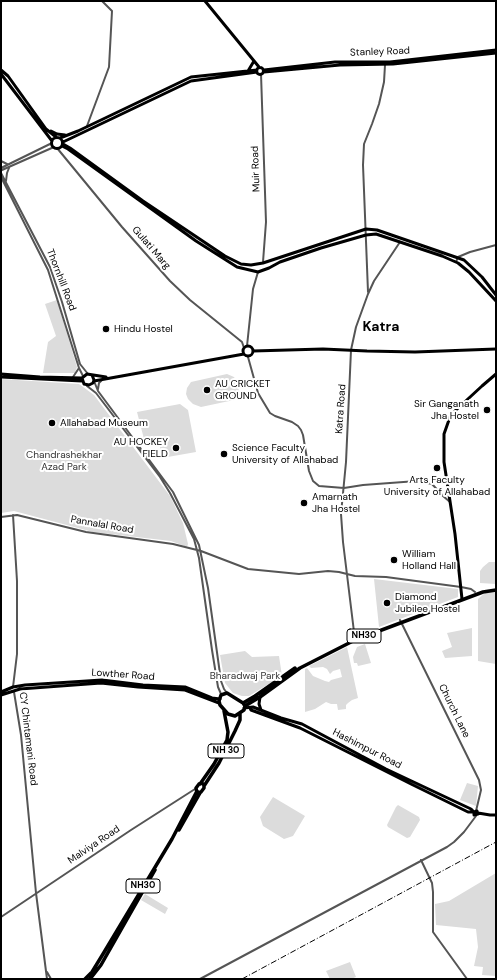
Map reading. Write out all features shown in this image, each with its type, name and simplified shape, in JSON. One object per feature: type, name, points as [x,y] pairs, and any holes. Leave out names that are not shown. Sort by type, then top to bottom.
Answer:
[{"type":"highway","points":[[462,598],[475,592],[496,589]]},
{"type":"highway","points":[[240,713],[233,716],[228,714],[224,711],[220,699],[227,693],[244,706],[255,696],[299,665],[354,639],[400,620],[462,598],[496,589]]},
{"type":"highway","name":"NH30","points":[[240,713],[244,706],[260,697],[307,663],[354,639]]},
{"type":"highway","name":"NH 30","points":[[198,791],[200,784],[214,764],[227,740],[228,732],[224,711]]},
{"type":"highway","name":"NH 30","points":[[198,791],[204,786],[219,763],[236,732],[240,720],[240,713]]},
{"type":"highway","points":[[200,784],[203,783],[204,786]]},
{"type":"highway","name":"NH30","points":[[85,979],[92,972],[103,954],[172,839],[198,791]]},
{"type":"highway","name":"NH30","points":[[90,979],[101,965],[198,791]]},
{"type":"main road","points":[[205,1],[254,61],[258,70]]},
{"type":"main road","name":"Stanley Road","points":[[385,63],[496,50]]},
{"type":"main road","name":"Stanley Road","points":[[263,72],[337,65],[385,63],[496,54]]},
{"type":"main road","points":[[248,71],[254,61]]},
{"type":"main road","points":[[1,74],[55,148],[191,81],[263,68],[263,72]]},
{"type":"main road","points":[[1,70],[8,76],[46,129],[58,138],[68,150],[196,242],[236,267],[257,271],[266,269],[280,262],[366,234],[376,234],[402,240],[464,260],[496,295]]},
{"type":"main road","points":[[52,142],[191,78],[258,70],[263,72]]},
{"type":"main road","points":[[46,129],[57,134],[68,135]]},
{"type":"main road","points":[[62,144],[70,148],[154,209],[225,256],[240,264],[265,263],[366,229],[377,230],[456,262],[469,272],[496,301]]},
{"type":"main road","points":[[265,263],[268,267],[266,269]]},
{"type":"main road","points":[[254,264],[253,267],[257,271]]},
{"type":"main road","points":[[244,354],[243,351],[246,347],[251,348],[253,351],[295,349],[418,352],[496,349]]},
{"type":"main road","points":[[83,378],[87,385],[90,385],[94,381],[102,379],[244,354],[248,357],[252,355],[253,351]]},
{"type":"main road","points":[[1,375],[83,378],[88,374],[110,378]]},
{"type":"main road","points":[[462,598],[444,462],[444,434],[450,417],[456,410],[496,374]]},
{"type":"main road","points":[[1,375],[83,378]]},
{"type":"main road","points":[[92,375],[94,381]]},
{"type":"main road","name":"Lowther Road","points":[[1,692],[13,689],[109,683],[138,687],[185,690],[220,699]]},
{"type":"main road","name":"Lowther Road","points":[[1,695],[13,689]]},
{"type":"main road","points":[[260,697],[259,704],[261,710]]},
{"type":"main road","points":[[244,706],[300,728],[476,812],[496,815]]},
{"type":"main road","name":"Hashimpur Road","points":[[250,708],[253,707],[302,724],[384,769],[471,809],[476,813]]},
{"type":"main road","points":[[476,813],[496,815]]},
{"type":"street","points":[[87,127],[109,67],[112,11],[102,1]]},
{"type":"street","points":[[368,294],[363,165],[364,144],[379,104],[384,82],[385,63]]},
{"type":"street","name":"Muir Road","points":[[263,72],[266,222],[265,263]]},
{"type":"street","points":[[1,170],[52,142]]},
{"type":"street","points":[[9,166],[55,148]]},
{"type":"street","name":"Gulati Marg","points":[[55,148],[170,281],[190,300],[242,342],[246,347]]},
{"type":"street","points":[[1,161],[9,166]]},
{"type":"street","points":[[1,181],[5,183],[9,166]]},
{"type":"street","name":"Thornhill Road","points":[[1,170],[5,183],[48,270],[83,378]]},
{"type":"street","name":"Thornhill Road","points":[[1,177],[50,267],[80,364],[88,374]]},
{"type":"street","name":"Katra Road","points":[[354,639],[341,514],[344,488],[351,350],[356,327],[374,281],[402,240]]},
{"type":"street","points":[[456,262],[458,257],[496,245]]},
{"type":"street","points":[[246,347],[253,289],[257,271]]},
{"type":"street","points":[[248,357],[258,393],[270,413],[292,422],[301,430],[309,471],[313,481],[319,486],[344,488],[417,481],[432,484],[450,503]]},
{"type":"street","points":[[72,378],[79,368]]},
{"type":"street","points":[[98,391],[98,386],[102,379]]},
{"type":"street","points":[[94,381],[98,391],[173,492],[190,524],[201,551],[221,680],[227,693]]},
{"type":"street","points":[[87,385],[96,393],[160,477],[177,506],[198,550],[220,699]]},
{"type":"street","name":"Pannalal Road","points":[[1,517],[13,515],[86,532],[173,544],[201,551],[248,569],[299,574],[328,571],[346,573],[355,576],[410,580],[461,587],[471,589],[475,592]]},
{"type":"street","name":"CY Chintamani Road","points":[[13,515],[16,561],[17,654],[13,689],[21,735],[36,893],[47,979]]},
{"type":"street","name":"Church Lane","points":[[400,620],[479,780],[481,790],[476,813]]},
{"type":"street","name":"Malviya Road","points":[[1,917],[131,830],[198,791]]},
{"type":"street","points":[[200,979],[454,842],[464,832],[476,813]]},
{"type":"street","points":[[421,860],[432,883],[433,932],[466,979]]},
{"type":"street","points":[[46,971],[51,979]]},
{"type":"green space","points":[[57,300],[77,367],[75,373],[43,373],[48,342],[56,336],[45,304]]},
{"type":"green space","points":[[227,374],[234,377],[238,384],[238,396],[234,400],[201,407],[193,404],[188,399],[186,394],[187,388],[191,382]]},
{"type":"green space","name":"Chandrashekhar Azad Park","points":[[1,379],[79,384],[94,395],[170,496],[183,523],[188,544],[187,547],[171,541],[93,532],[14,511],[1,513]]},
{"type":"green space","points":[[180,404],[188,410],[196,452],[162,458],[158,436],[144,439],[137,412]]},
{"type":"green space","points":[[489,562],[496,562],[496,584],[480,583],[480,571]]},
{"type":"green space","points":[[374,579],[458,589],[458,597],[379,627]]},
{"type":"green space","points":[[496,591],[496,664],[478,661],[478,599],[486,592]]},
{"type":"green space","points":[[472,628],[472,656],[445,658],[442,651],[452,647],[447,633]]},
{"type":"green space","points":[[365,644],[371,663],[358,666],[357,663],[354,663],[353,657],[357,647]]},
{"type":"green space","points":[[347,647],[358,698],[348,703],[346,705],[346,709],[338,710],[337,704],[326,702],[315,709],[305,712],[305,669],[307,668],[313,676],[329,682],[342,677],[340,669],[333,671],[330,674],[327,669],[323,667],[311,668],[309,666]]},
{"type":"green space","name":"Bharadwaj Park","points":[[245,651],[252,657],[279,656],[282,676],[249,696],[242,696],[233,693],[225,683],[220,655]]},
{"type":"green space","points":[[467,783],[478,786],[476,806],[460,800]]},
{"type":"green space","points":[[273,797],[305,816],[293,836],[284,839],[263,826],[260,817]]},
{"type":"green space","points":[[398,805],[419,817],[420,820],[410,837],[407,838],[387,825]]},
{"type":"green space","points":[[496,873],[496,976],[482,975],[483,967],[474,966],[478,947],[476,929],[436,925],[435,904],[449,901]]},
{"type":"green space","points":[[145,894],[168,908],[165,914],[141,900]]},
{"type":"green space","points":[[350,962],[356,977],[351,979],[330,979],[326,971]]},
{"type":"railway","points":[[242,979],[496,842]]},
{"type":"place","name":"Hindu Hostel","points":[[106,329]]},
{"type":"place","name":"AU CRICKET GROUND","points":[[207,390]]},
{"type":"place","name":"Sir Ganganath Jha Hostel","points":[[487,410]]},
{"type":"place","name":"Allahabad Museum","points":[[52,423]]},
{"type":"place","name":"AU HOCKEY FIELD","points":[[176,448]]},
{"type":"place","name":"Science Faculty University of Allahabad","points":[[224,454]]},
{"type":"place","name":"Arts Faculty University of Allahabad","points":[[437,468]]},
{"type":"place","name":"Amarnath Jha Hostel","points":[[304,503]]},
{"type":"place","name":"William Holland Hall","points":[[394,560]]},
{"type":"place","name":"Diamond Jubilee Hostel","points":[[387,603]]},
{"type":"district","name":"Katra","points":[[381,327]]}]
